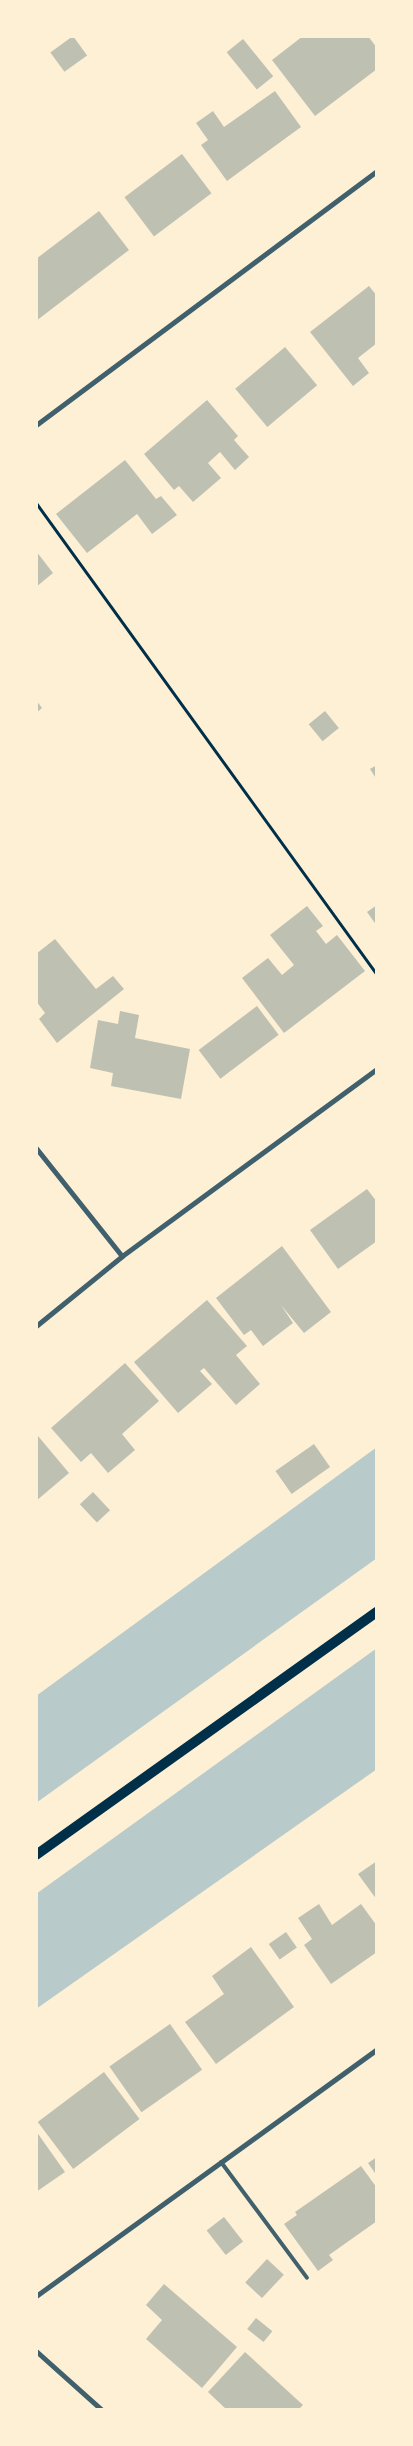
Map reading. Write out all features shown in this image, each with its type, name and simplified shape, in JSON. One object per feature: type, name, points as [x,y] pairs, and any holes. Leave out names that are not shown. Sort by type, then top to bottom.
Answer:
[{"type":"main road","points":[[36,1855],[377,1612]]},
{"type":"street","points":[[36,425],[377,171]]},
{"type":"street","points":[[36,1326],[122,1256],[377,1069]]},
{"type":"street","points":[[36,1148],[122,1256]]},
{"type":"street","points":[[36,2296],[220,2160],[377,2049]]},
{"type":"street","points":[[36,2351],[102,2410]]},
{"type":"lane","points":[[220,2160],[307,2278]]},
{"type":"path","points":[[36,503],[377,975]]},
{"type":"shaded area","points":[[377,1447],[377,1558],[36,1803],[36,1696]]},
{"type":"shaded area","points":[[377,1648],[377,1769],[36,2009],[36,1894]]},
{"type":"building","points":[[73,36],[87,55],[64,72],[50,52]]},
{"type":"building","points":[[303,36],[368,36],[377,48],[377,69],[315,116],[272,60]]},
{"type":"building","points":[[243,39],[273,76],[257,90],[227,52]]},
{"type":"building","points":[[275,91],[301,127],[227,181],[201,145],[208,140],[196,123],[213,111],[224,127]]},
{"type":"building","points":[[182,154],[211,193],[154,236],[124,197]]},
{"type":"building","points":[[99,211],[129,250],[36,321],[36,259]]},
{"type":"building","points":[[369,286],[377,296],[377,343],[358,358],[369,373],[353,386],[310,332]]},
{"type":"building","points":[[285,347],[317,385],[267,427],[235,389]]},
{"type":"building","points":[[207,400],[238,436],[234,440],[249,457],[235,470],[220,452],[208,463],[221,478],[193,502],[179,486],[174,490],[144,454]]},
{"type":"building","points":[[125,460],[156,499],[161,496],[177,515],[152,534],[137,514],[87,553],[56,514]]},
{"type":"building","points":[[36,551],[53,573],[36,587]]},
{"type":"building","points":[[36,700],[42,708],[36,713]]},
{"type":"building","points":[[325,711],[339,728],[323,741],[309,724]]},
{"type":"building","points":[[377,765],[377,780],[370,769]]},
{"type":"building","points":[[377,905],[377,926],[367,912]]},
{"type":"building","points":[[307,906],[323,926],[316,931],[326,944],[337,935],[365,971],[284,1033],[242,978],[268,958],[282,975],[294,965],[270,935]]},
{"type":"building","points":[[55,939],[96,989],[113,976],[124,989],[57,1043],[39,1019],[45,1013],[36,1001],[36,954]]},
{"type":"building","points":[[257,1006],[279,1035],[220,1079],[199,1050]]},
{"type":"building","points":[[120,1011],[139,1015],[135,1038],[190,1049],[181,1099],[111,1086],[113,1073],[90,1068],[98,1020],[118,1024]]},
{"type":"building","points":[[367,1189],[377,1202],[377,1241],[338,1269],[310,1230]]},
{"type":"building","points":[[282,1246],[331,1312],[304,1333],[281,1305],[293,1323],[263,1346],[251,1330],[244,1335],[216,1298]]},
{"type":"building","points":[[207,1300],[247,1346],[236,1355],[260,1384],[236,1405],[204,1368],[200,1371],[212,1384],[178,1413],[134,1362]]},
{"type":"building","points":[[125,1363],[159,1401],[122,1434],[135,1450],[108,1473],[91,1453],[81,1462],[51,1428]]},
{"type":"building","points":[[38,1436],[69,1473],[36,1501],[36,1437]]},
{"type":"building","points":[[314,1444],[330,1467],[292,1494],[275,1471]]},
{"type":"building","points":[[93,1492],[110,1510],[97,1523],[80,1504]]},
{"type":"building","points":[[377,1861],[377,1900],[358,1874]]},
{"type":"building","points":[[319,1904],[332,1925],[361,1904],[377,1926],[377,1952],[331,1984],[304,1945],[312,1939],[298,1918]]},
{"type":"building","points":[[286,1932],[297,1948],[280,1960],[269,1944]]},
{"type":"building","points":[[251,1947],[294,2007],[216,2064],[185,2022],[224,1994],[212,1976]]},
{"type":"building","points":[[170,2024],[202,2070],[142,2112],[109,2066]]},
{"type":"building","points":[[104,2072],[140,2119],[73,2169],[38,2122]]},
{"type":"building","points":[[36,2131],[65,2172],[36,2192]]},
{"type":"building","points":[[377,2157],[377,2176],[368,2163]]},
{"type":"building","points":[[361,2166],[377,2188],[377,2221],[329,2255],[333,2260],[318,2271],[284,2224],[297,2215],[295,2212]]},
{"type":"building","points":[[224,2217],[243,2241],[226,2255],[207,2231]]},
{"type":"building","points":[[267,2259],[284,2275],[262,2298],[245,2282]]},
{"type":"building","points":[[164,2284],[237,2347],[202,2388],[146,2339],[162,2320],[146,2305]]},
{"type":"building","points":[[256,2318],[272,2331],[264,2342],[247,2329]]},
{"type":"building","points":[[245,2352],[303,2405],[298,2410],[227,2410],[208,2392]]}]
